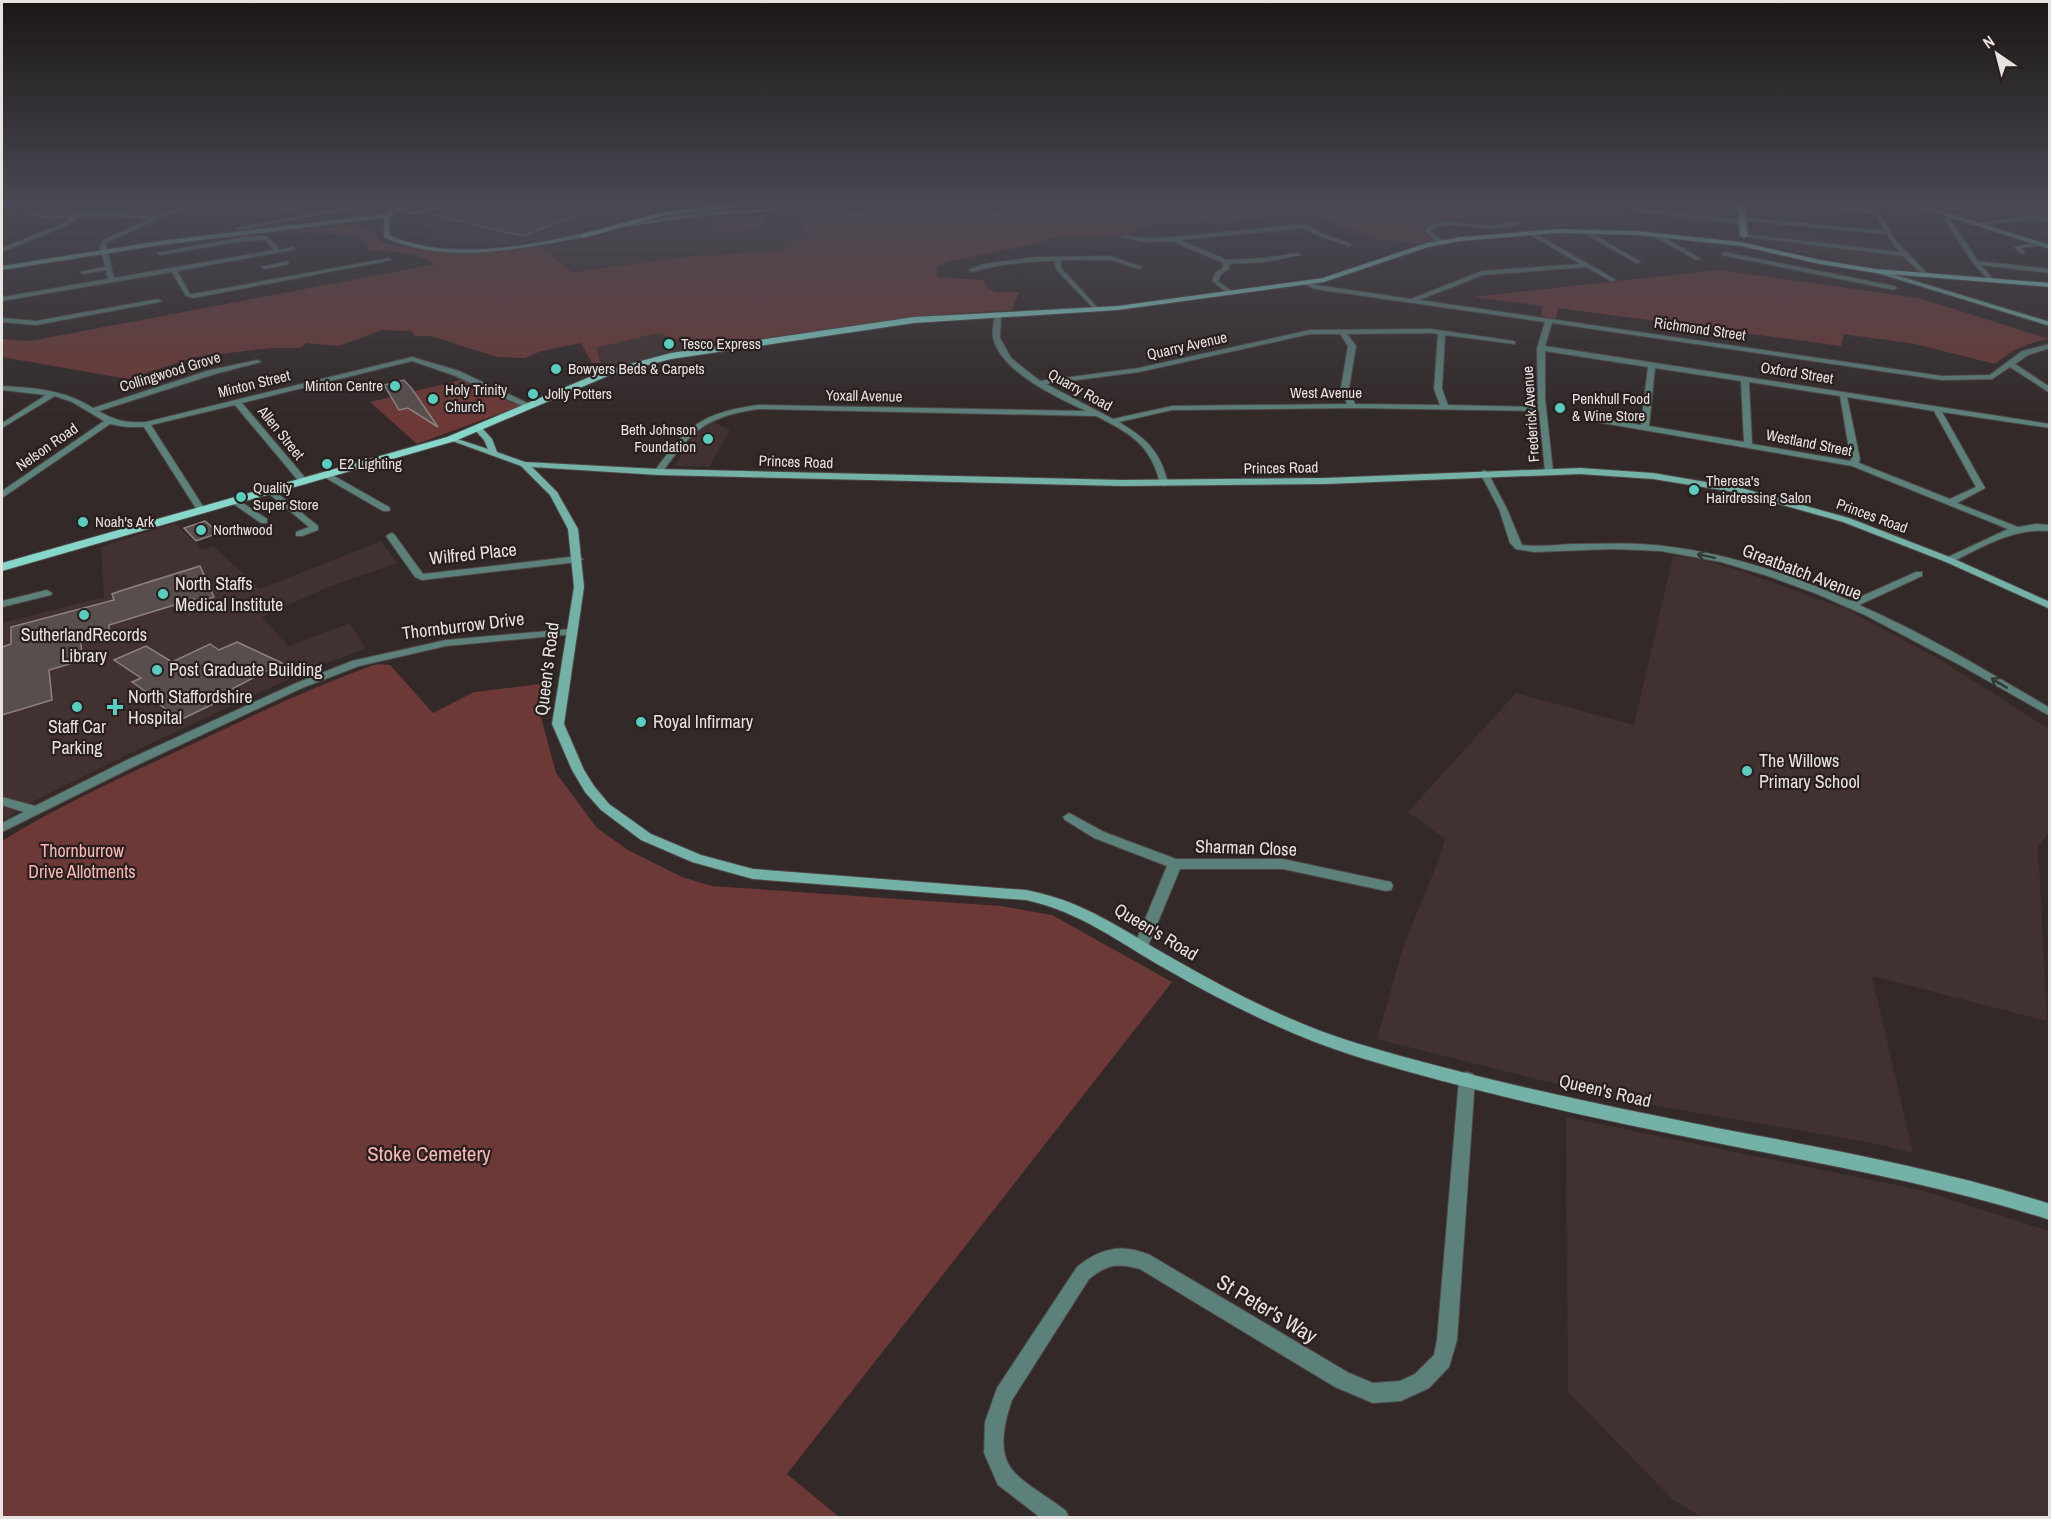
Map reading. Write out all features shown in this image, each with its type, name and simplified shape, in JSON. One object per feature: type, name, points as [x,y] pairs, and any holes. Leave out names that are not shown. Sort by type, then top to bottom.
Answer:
[{"type":"main road","points":[[2,567],[451,439],[607,373],[671,356],[902,322],[1131,307],[1340,276]]},
{"type":"main road","points":[[1938,276],[2049,285]]},
{"type":"street","points":[[110,276],[111,280]]},
{"type":"street","points":[[2,299],[135,276]]},
{"type":"street","points":[[178,276],[188,295],[193,296],[301,276]]},
{"type":"street","points":[[1065,276],[1096,309]]},
{"type":"street","points":[[1217,276],[1215,281],[1228,292]]},
{"type":"street","points":[[1412,301],[1475,276]]},
{"type":"street","points":[[1606,276],[1613,280]]},
{"type":"street","points":[[1837,276],[1894,288]]},
{"type":"street","points":[[1891,276],[2049,324]]},
{"type":"street","points":[[1988,276],[1991,280]]},
{"type":"street","name":"Richmond Street","points":[[1304,283],[1315,287],[1942,378],[1992,376],[2025,353],[2049,346]]},
{"type":"street","points":[[2,320],[36,323],[124,305],[158,301]]},
{"type":"street","name":"Quarry Road","points":[[998,315],[994,326],[996,342],[1007,360],[1039,383],[1110,422],[1150,448],[1156,458],[1164,483]]},
{"type":"street","name":"Frederick Avenue","points":[[1549,321],[1541,348],[1543,409],[1549,471]]},
{"type":"street","points":[[1341,331],[1442,333],[1513,343]]},
{"type":"street","points":[[1341,331],[1352,346],[1346,388],[1352,406]]},
{"type":"street","name":"Quarry Avenue","points":[[1039,383],[1139,370],[1310,332],[1341,331]]},
{"type":"street","points":[[1442,333],[1438,389],[1445,407]]},
{"type":"street","name":"Oxford Street","points":[[1541,348],[2049,426]]},
{"type":"street","name":"Minton Street","points":[[108,421],[127,425],[146,424],[412,359],[436,366],[530,406]]},
{"type":"street","name":"Collingwood Grove","points":[[92,411],[213,372],[257,362]]},
{"type":"street","points":[[2012,364],[2049,391]]},
{"type":"street","points":[[1645,428],[1652,365]]},
{"type":"street","points":[[1745,379],[1748,445]]},
{"type":"street","points":[[2,388],[54,393],[75,400],[108,421]]},
{"type":"street","points":[[2,426],[54,393]]},
{"type":"street","points":[[1844,394],[1856,459],[1854,464]]},
{"type":"street","name":"Allen Street","points":[[237,402],[304,482]]},
{"type":"street","name":"West Avenue","points":[[1110,422],[1172,408],[1352,406],[1543,409]]},
{"type":"street","name":"Yoxall Avenue","points":[[658,472],[686,434],[697,425],[718,415],[742,409],[758,407],[1096,414]]},
{"type":"street","points":[[1937,409],[1981,488],[1949,503]]},
{"type":"street","name":"Westland Street","points":[[1588,418],[1854,464],[2015,529]]},
{"type":"street","name":"Nelson Road","points":[[2,495],[108,421]]},
{"type":"street","points":[[146,424],[202,511]]},
{"type":"street","points":[[478,429],[488,439],[493,451]]},
{"type":"street","name":"Princes Road","points":[[451,439],[493,451],[524,464],[658,472],[1164,483],[1325,481],[1549,471],[1653,476],[1741,491],[1846,520],[1949,560],[2049,606]]},
{"type":"street","name":"Queen's Road","points":[[524,464],[554,494],[566,513],[573,529],[578,559],[579,587],[558,724],[563,739],[590,789],[624,823],[646,837],[697,859],[753,874],[1051,898],[1074,907],[1142,946],[1164,962],[1299,1029],[1357,1049],[1467,1079],[1658,1124],[1852,1161],[1932,1179],[2001,1196],[2049,1212]]},
{"type":"street","name":"Greatbatch Avenue","points":[[1484,473],[1503,509],[1515,543],[1520,547],[1671,549],[1748,566],[1850,606],[1952,655],[2049,713]]},
{"type":"street","points":[[327,476],[386,509]]},
{"type":"street","points":[[271,491],[315,528],[299,534]]},
{"type":"street","points":[[235,501],[264,521]]},
{"type":"street","points":[[1949,560],[2015,529],[2033,526],[2049,528]]},
{"type":"street","name":"Wilfred Place","points":[[391,536],[414,571],[422,577],[578,559]]},
{"type":"street","points":[[1850,606],[1919,574]]},
{"type":"street","points":[[2,604],[47,593]]},
{"type":"street","points":[[32,610],[34,596]]},
{"type":"street","name":"Thornburrow Drive","points":[[2,828],[33,810],[298,686],[356,663],[446,643],[571,632]]},
{"type":"street","points":[[2,801],[33,810]]},
{"type":"street","name":"Sharman Close","points":[[1069,817],[1094,839],[1174,864],[1283,864],[1386,886]]},
{"type":"street","name":"Sharman Close","points":[[1142,946],[1174,864]]},
{"type":"street","name":"St Peter's Way","points":[[1059,1518],[1005,1478],[994,1453],[995,1422],[1004,1395],[1010,1385],[1083,1273],[1100,1259],[1122,1255],[1144,1261],[1342,1380],[1373,1393],[1401,1391],[1422,1381],[1442,1360],[1447,1340],[1467,1079]]},
{"type":"shaded area","points":[[658,333],[700,349],[608,368],[601,363],[596,348]]},
{"type":"shaded area","points":[[713,422],[730,430],[709,467],[674,466],[695,433]]},
{"type":"shaded area","name":"North Staffordshire Hospital","points":[[175,523],[202,550],[213,546],[260,589],[381,541],[397,563],[328,587],[262,617],[288,646],[350,623],[366,649],[317,666],[141,748],[34,801],[2,821],[2,623],[104,597],[101,547]]},
{"type":"shaded area","name":"The Willows Primary School","points":[[1673,556],[1701,559],[1744,572],[1846,609],[1941,660],[2049,729],[2049,832],[2038,846],[2047,1021],[1872,976],[1913,1153],[1872,1143],[1616,1099],[1377,1039],[1403,947],[1445,839],[1408,812],[1516,693],[1634,725]]},
{"type":"shaded area","points":[[1566,1117],[1920,1190],[2049,1231],[2049,1517],[1701,1517],[1672,1499],[1568,1392]]},
{"type":"green space","points":[[373,276],[937,276],[984,280],[985,286],[995,292],[1020,292],[1011,310],[919,316],[723,344],[693,345],[658,333],[596,348],[601,363],[592,363],[581,343],[541,351],[525,358],[497,357],[431,336],[415,336],[411,331],[382,330],[339,346],[307,343],[300,348],[271,348],[195,357],[128,379],[2,357],[2,339],[30,341]]},
{"type":"green space","points":[[1665,276],[1761,276],[1919,298],[2049,339],[2020,347],[1995,364],[1915,344],[1844,334],[1841,346],[1558,308],[1556,319],[1541,316],[1543,306],[1472,297]]},
{"type":"green space","points":[[461,380],[520,406],[417,444],[370,402]]},
{"type":"green space","name":"Stoke Cemetery","points":[[377,664],[390,665],[433,713],[474,692],[541,684],[539,710],[556,773],[597,828],[628,850],[682,877],[712,886],[1001,906],[1052,915],[1172,982],[787,1474],[839,1517],[2,1517],[2,841],[69,803],[138,770],[280,703]]},
{"type":"building","points":[[404,380],[438,427],[408,408],[399,410],[384,385]]},
{"type":"building","name":"Northwood","points":[[205,521],[219,533],[196,541],[184,528]]},
{"type":"building","points":[[200,566],[214,597],[196,603],[194,599],[109,625],[109,635],[85,642],[80,638],[83,660],[49,670],[52,700],[2,715],[2,647],[11,644],[11,627],[114,600],[112,594]]},
{"type":"building","points":[[237,642],[282,663],[228,691],[234,694],[180,720],[159,704],[162,703],[132,682],[141,678],[114,660],[146,646],[172,662],[210,644],[219,650]]},
{"type":"place","name":"Tesco Express","points":[[669,344]]},
{"type":"place","name":"Bowyers Beds & Carpets","points":[[556,369]]},
{"type":"place","name":"Minton Centre","points":[[395,386]]},
{"type":"place","name":"Jolly Potters","points":[[533,394]]},
{"type":"place","name":"Holy Trinity Church","points":[[433,399]]},
{"type":"place","name":"Penkhull Food & Wine Store","points":[[1560,408]]},
{"type":"place","name":"Beth Johnson Foundation","points":[[708,439]]},
{"type":"place","name":"E2 Lighting","points":[[327,464]]},
{"type":"place","name":"Theresa's Hairdressing Salon","points":[[1694,490]]},
{"type":"place","name":"Quality Super Store","points":[[241,497]]},
{"type":"place","name":"Noah's Ark","points":[[83,522]]},
{"type":"place","name":"Northwood","points":[[201,530]]},
{"type":"place","name":"North Staffs Medical Institute","points":[[163,594]]},
{"type":"place","name":"SutherlandRecords Library","points":[[84,615]]},
{"type":"place","name":"Post Graduate Building","points":[[157,670]]},
{"type":"place","name":"Staff Car Parking","points":[[77,707]]},
{"type":"place","name":"North Staffordshire Hospital","points":[[115,707]]},
{"type":"place","name":"Royal Infirmary","points":[[641,722]]},
{"type":"place","name":"The Willows Primary School","points":[[1747,771]]},
{"type":"park label","name":"Thornburrow Drive Allotments","points":[[82,861]]}]
